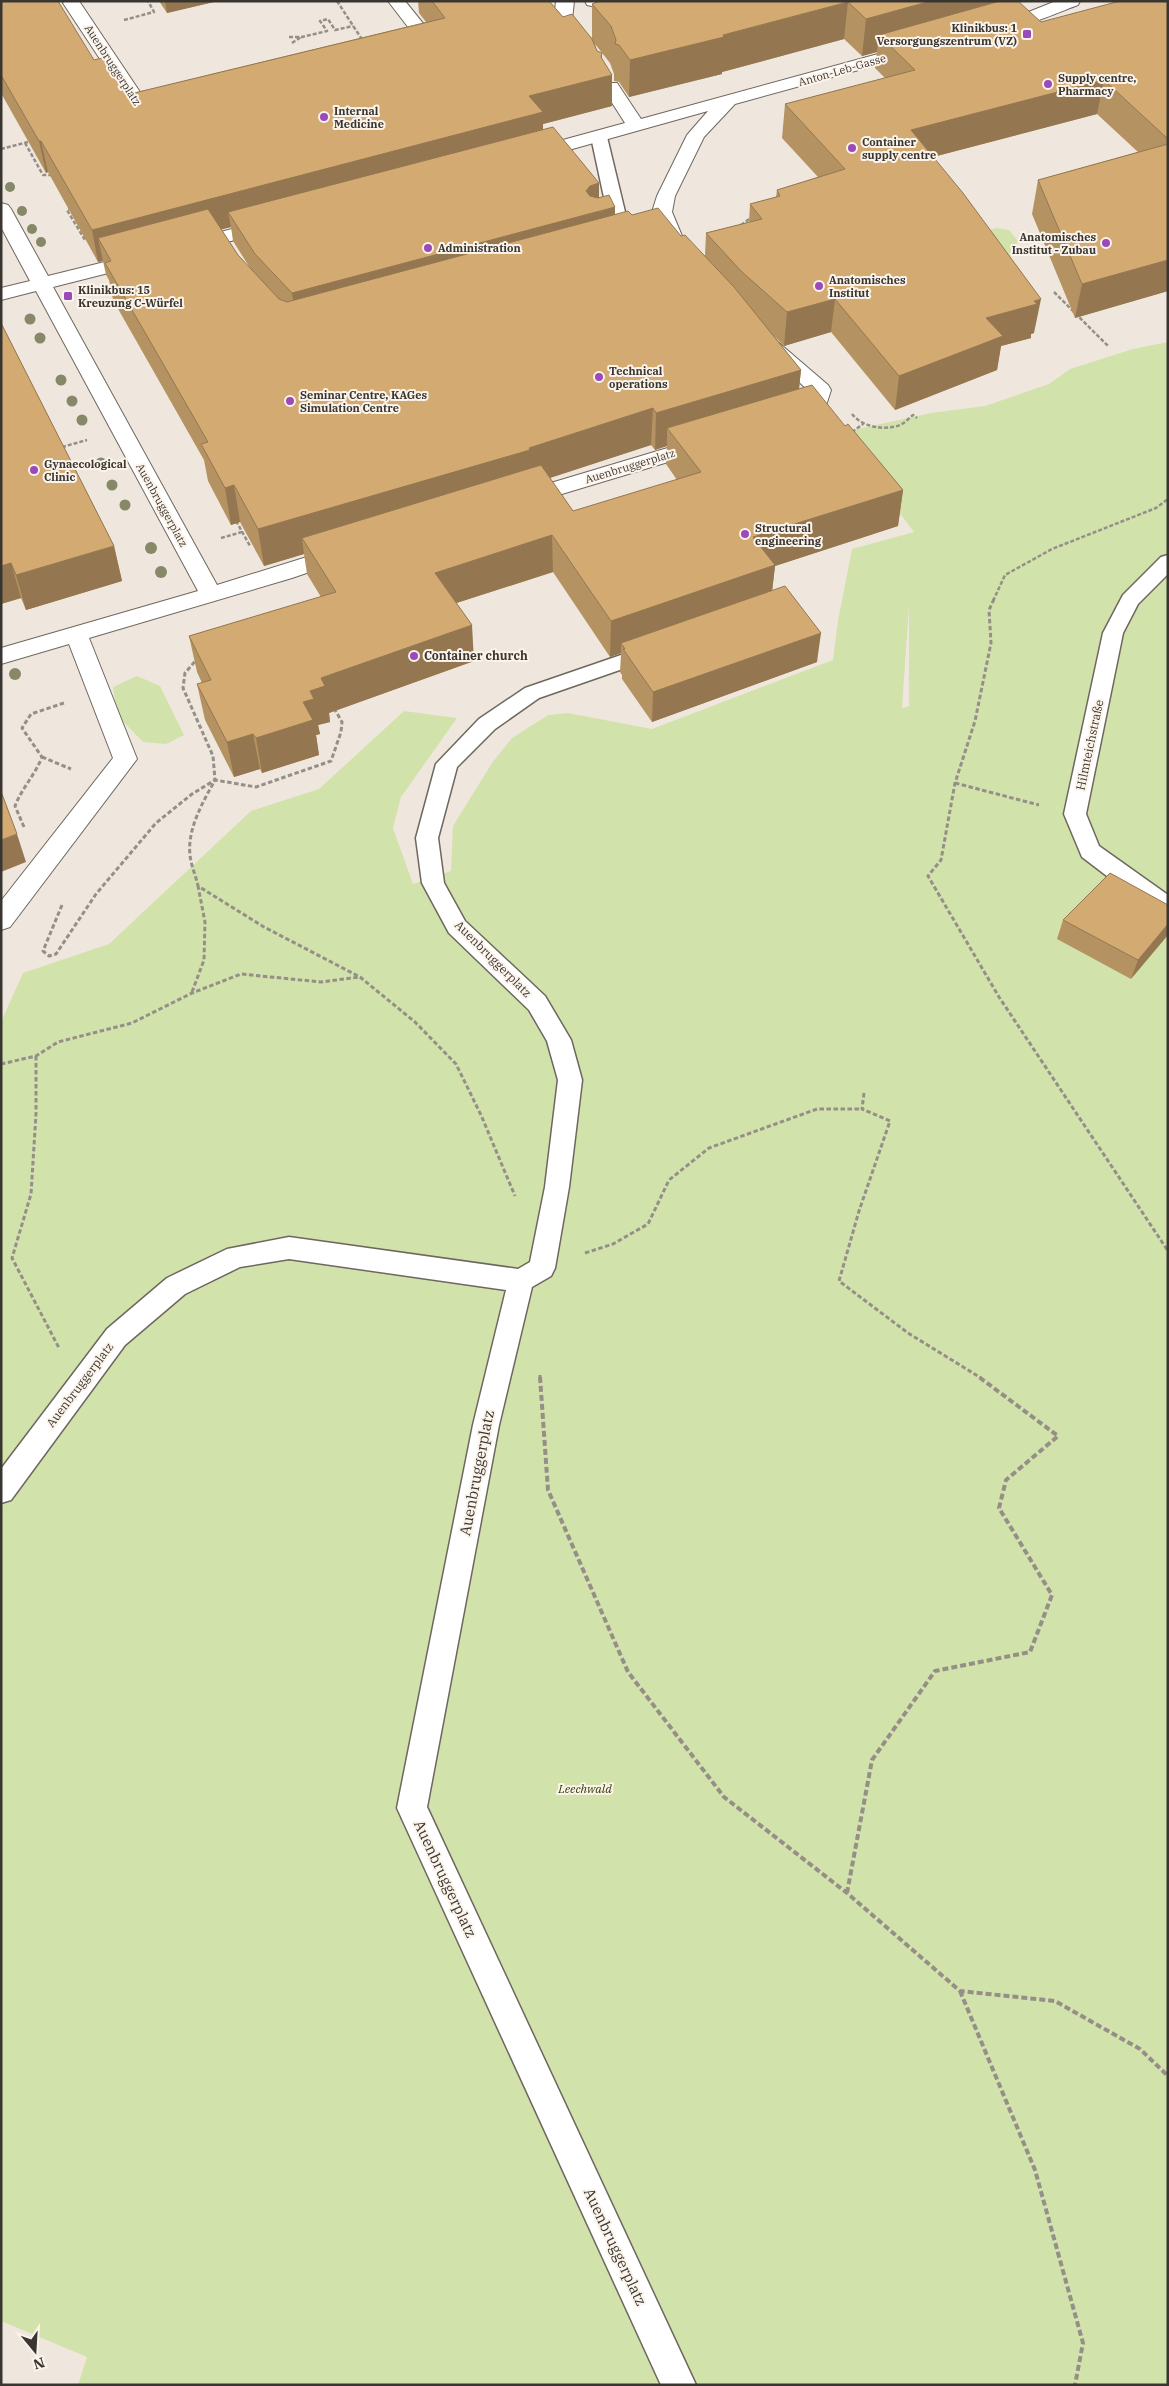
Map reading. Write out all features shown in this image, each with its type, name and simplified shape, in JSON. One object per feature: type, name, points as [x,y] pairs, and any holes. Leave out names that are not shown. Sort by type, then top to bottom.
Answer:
[{"type":"street","points":[[372,57],[429,42],[396,1]]},
{"type":"street","points":[[565,1],[563,21],[604,75],[636,126]]},
{"type":"street","points":[[593,1],[613,4],[643,1]]},
{"type":"street","points":[[981,30],[1037,15],[1072,1]]},
{"type":"street","name":"Auenbruggerplatz","points":[[54,8],[76,2],[90,29],[145,114],[174,107]]},
{"type":"street","name":"Anton-Leb-Gasse","points":[[727,102],[925,46]]},
{"type":"street","points":[[516,159],[727,102]]},
{"type":"street","points":[[687,260],[677,248],[666,226],[662,212],[666,196],[696,135],[727,102]]},
{"type":"street","name":"Auenbruggerplatz","points":[[1,210],[210,593]]},
{"type":"street","points":[[1,294],[287,220]]},
{"type":"street","points":[[756,332],[821,390],[816,410],[778,422]]},
{"type":"street","name":"Auenbruggerplatz","points":[[502,505],[720,439]]},
{"type":"street","points":[[1,656],[210,593],[284,573],[362,547]]},
{"type":"street","points":[[1,920],[125,759],[76,634]]},
{"type":"lane","points":[[599,136],[610,217],[627,241],[603,247]]},
{"type":"lane","points":[[220,238],[230,254]]},
{"type":"lane","name":"Hilmteichstraße","points":[[1075,814],[1113,633],[1130,600],[1168,562]]},
{"type":"lane","name":"Auenbruggerplatz","points":[[674,644],[532,693],[487,724],[447,764],[427,838],[433,882],[457,927],[537,1003],[559,1040],[570,1080],[558,1178],[486,1425],[412,1808],[679,2385]]},
{"type":"lane","points":[[1075,814],[1090,851],[1168,907]]},
{"type":"lane","name":"Auenbruggerplatz","points":[[1,1491],[116,1337],[176,1286],[236,1257],[289,1248],[531,1274]]},
{"type":"path","points":[[90,29],[154,12],[148,1]]},
{"type":"path","points":[[337,1],[372,57]]},
{"type":"path","points":[[288,37],[302,37],[327,31],[320,21],[328,19],[335,30],[353,26]]},
{"type":"path","points":[[292,43],[302,37]]},
{"type":"path","points":[[1,149],[27,142],[43,175],[52,174],[56,181]]},
{"type":"path","points":[[68,202],[72,209],[67,210],[87,243]]},
{"type":"path","points":[[737,229],[751,217],[760,214]]},
{"type":"path","points":[[1054,292],[1109,347]]},
{"type":"path","points":[[852,408],[852,415],[863,424]]},
{"type":"path","points":[[850,433],[863,424],[900,425],[912,415],[917,418]]},
{"type":"path","points":[[1168,499],[1156,508],[1052,549],[1005,574],[989,610],[991,643],[975,721],[955,782],[941,860],[928,876],[1000,997],[1168,1251]]},
{"type":"path","points":[[232,514],[250,547]]},
{"type":"path","points":[[192,993],[204,960],[205,922],[190,851],[203,803],[215,780],[213,756],[183,688],[185,673],[197,660],[206,657]]},
{"type":"path","points":[[65,836],[22,826],[15,806],[20,794],[36,772],[42,757],[22,728],[31,714],[99,693]]},
{"type":"path","points":[[65,899],[44,951],[49,956],[56,954],[96,894],[156,823],[192,794],[215,780],[256,787],[331,761],[341,732],[342,722],[332,705]]},
{"type":"path","points":[[955,782],[1075,814]]},
{"type":"path","points":[[198,886],[264,927],[360,977],[416,1022],[456,1064],[481,1115],[516,1198]]},
{"type":"path","points":[[1,1064],[36,1056],[58,1042],[132,1023],[192,993],[241,974],[320,982],[360,977]]},
{"type":"path","points":[[36,1056],[36,1114],[30,1194],[12,1258],[79,1386]]},
{"type":"path","points":[[862,1109],[864,1093]]},
{"type":"path","points":[[531,1274],[613,1244],[648,1224],[669,1180],[709,1148],[817,1109],[862,1109],[890,1121],[859,1211],[839,1281],[908,1334],[990,1384],[1058,1436],[1006,1480],[999,1508],[1052,1595],[1030,1652],[935,1671],[872,1760],[846,1893]]},
{"type":"path","points":[[540,1367],[548,1490],[628,1672],[724,1797],[846,1893],[960,1991],[1034,2170],[1083,2344],[1075,2385]]},
{"type":"path","points":[[960,1991],[1055,2001],[1140,2050],[1168,2076]]},
{"type":"green space","points":[[997,228],[1009,230],[1018,241],[1011,256],[1002,262],[975,233]]},
{"type":"green space","name":"Leechwald","points":[[1168,342],[1168,2385],[78,2385],[87,2357],[1,2321],[1,1022],[23,973],[109,944],[251,811],[319,789],[404,711],[457,718],[401,797],[393,828],[413,884],[451,871],[453,826],[492,763],[512,738],[548,715],[568,713],[652,729],[833,660],[838,621],[852,549],[914,532],[853,451],[853,430],[931,413],[985,406],[1049,384],[1070,369],[1133,349]],"holes":[[[909,606],[909,706],[902,708]]]},
{"type":"green space","points":[[137,676],[160,686],[184,735],[166,744],[143,742],[117,715],[113,687]]},
{"type":"building","name":"Internal Medicine","points":[[1,1],[58,1],[94,60],[106,57],[130,94],[445,18],[432,1],[549,1],[563,17],[572,14],[592,39],[597,51],[602,53],[601,57],[612,75],[529,96],[543,112],[92,230],[1,75]]},
{"type":"building","points":[[600,1],[931,1],[866,19],[848,2],[723,35],[724,37],[630,60],[619,45],[615,44],[616,40],[611,26],[592,4]]},
{"type":"building","points":[[1000,1],[1018,1],[1041,22],[1120,1],[1168,1],[1168,139],[1104,80],[911,130],[963,193],[1041,299],[1034,301],[1037,304],[986,318],[1003,336],[899,376],[835,299],[787,312],[741,271],[706,233],[762,219],[750,204],[780,196],[777,190],[845,169],[785,104],[915,70],[879,35]]},
{"type":"building","points":[[553,127],[599,183],[590,186],[586,191],[590,196],[598,198],[609,195],[615,207],[292,293],[255,254],[228,212]]},
{"type":"building","name":"Anatomisches Institut - Zubau","points":[[1168,144],[1168,260],[1082,284],[1038,180]]},
{"type":"building","points":[[658,208],[681,236],[685,235],[734,287],[801,370],[656,413],[653,408],[529,448],[530,450],[258,529],[234,485],[225,488],[201,444],[208,442],[105,263],[111,261],[98,238],[208,209],[238,255],[279,299],[287,302],[628,211],[632,215]]},
{"type":"building","name":"Gynaecological Clinic","points":[[1,323],[114,546],[16,575],[11,563],[1,566]]},
{"type":"building","points":[[812,385],[845,426],[848,424],[903,490],[753,537],[775,565],[611,621],[552,535],[435,573],[472,625],[321,678],[325,686],[310,691],[314,699],[303,702],[313,720],[256,738],[253,734],[227,742],[197,684],[211,680],[189,636],[336,592],[302,538],[541,465],[573,511],[701,472],[667,428]]},
{"type":"building","points":[[785,586],[821,633],[653,692],[623,649],[625,649],[621,643]]},
{"type":"building","points":[[1,794],[17,834],[1,840]]},
{"type":"building","points":[[1110,873],[1168,905],[1168,924],[1138,960],[1063,920]]},
{"type":"place","name":"Klinikbus: 1 Versorgungszentrum (VZ)","points":[[1027,34]]},
{"type":"place","name":"Supply centre, Pharmacy","points":[[1048,84]]},
{"type":"place","name":"Internal Medicine","points":[[324,117]]},
{"type":"place","name":"Container supply centre","points":[[852,148]]},
{"type":"place","name":"Anatomisches Institut - Zubau","points":[[1106,243]]},
{"type":"place","name":"Administration","points":[[428,248]]},
{"type":"place","name":"Anatomisches Institut","points":[[819,286]]},
{"type":"place","name":"Klinikbus: 15 Kreuzung C-Würfel","points":[[68,296]]},
{"type":"place","name":"Technical operations","points":[[599,377]]},
{"type":"place","name":"Seminar Centre, KAGes Simulation Centre","points":[[290,401]]},
{"type":"place","name":"Gynaecological Clinic","points":[[34,470]]},
{"type":"place","name":"Structural engineering","points":[[745,534]]},
{"type":"place","name":"Container church","points":[[414,656]]}]
